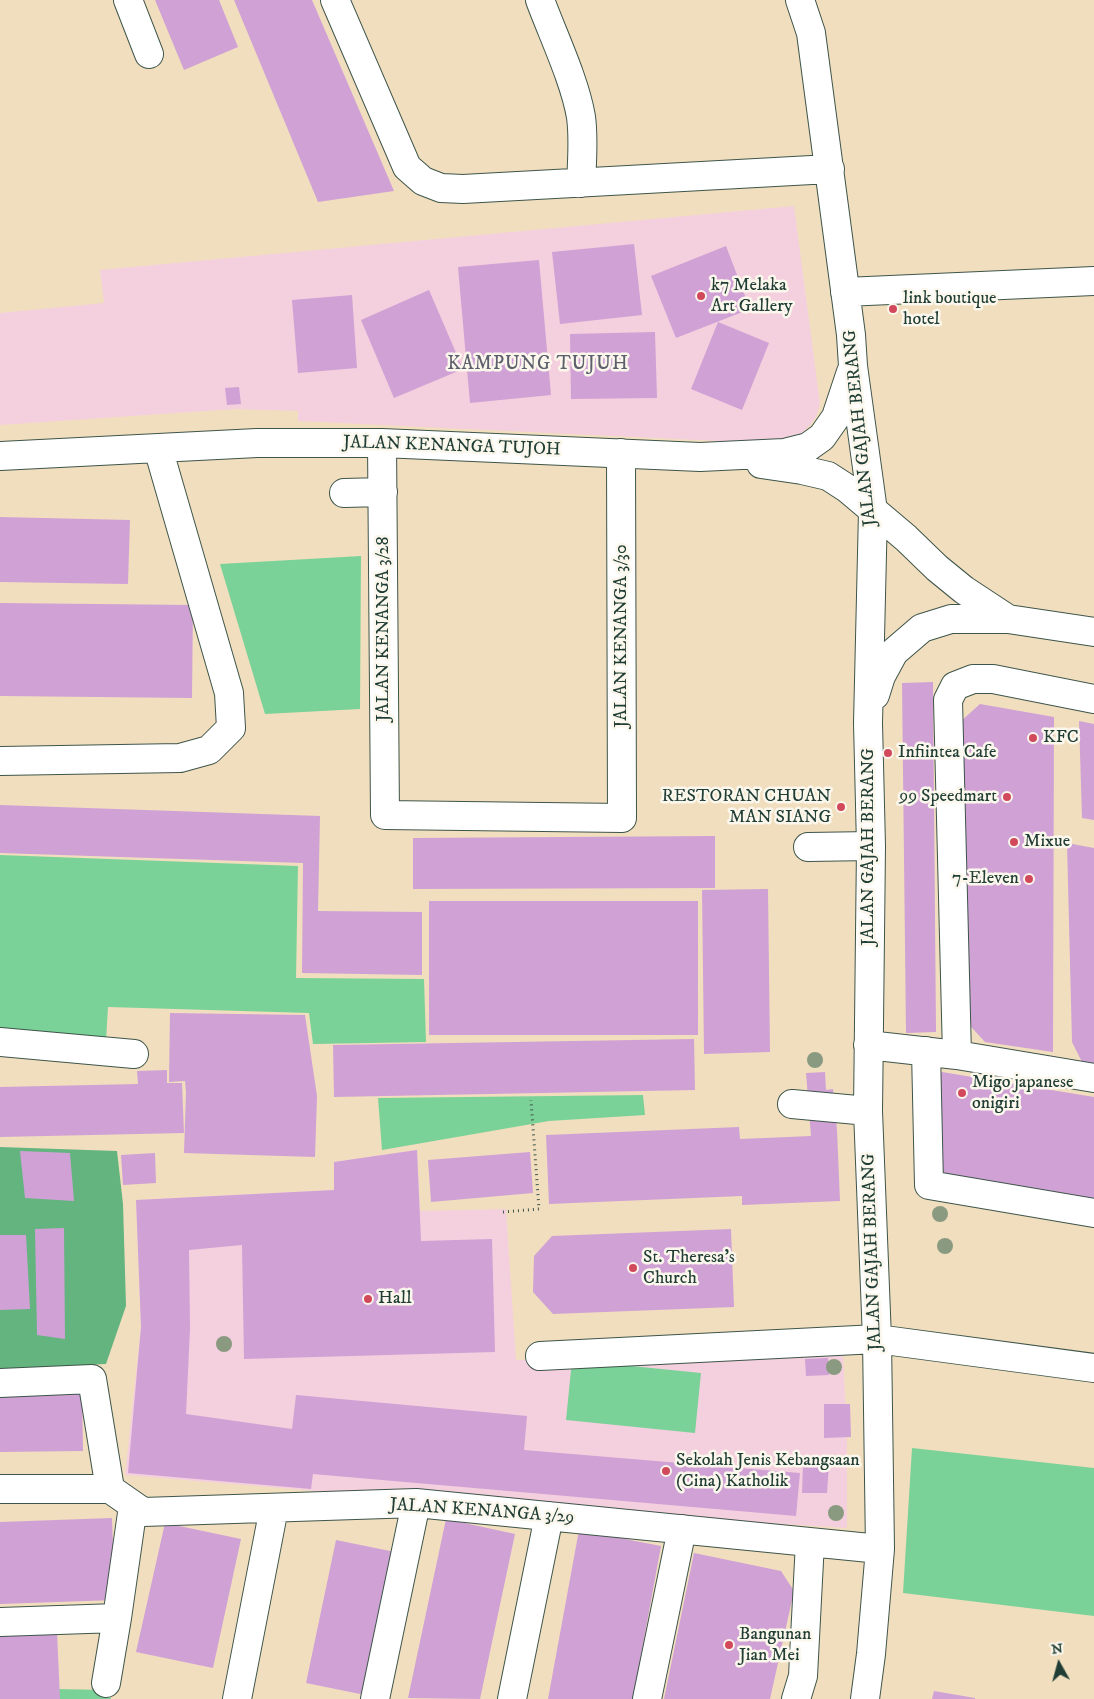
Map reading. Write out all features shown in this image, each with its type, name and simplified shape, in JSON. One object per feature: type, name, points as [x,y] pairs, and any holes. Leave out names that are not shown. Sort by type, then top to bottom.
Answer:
[{"type":"street","points":[[128,0],[150,54]]},
{"type":"street","points":[[540,0],[575,92],[581,117],[581,183]]},
{"type":"street","name":"JALAN GAJAH BERANG","points":[[800,0],[812,34],[873,511],[868,723],[871,846],[868,1111],[877,1339],[880,1549],[871,1654],[864,1699]]},
{"type":"street","points":[[341,2],[407,167],[424,181],[441,188],[463,189],[830,169]]},
{"type":"street","points":[[845,292],[1094,281]]},
{"type":"street","name":"JALAN KENANGA TUJOH","points":[[0,456],[257,443],[382,443],[700,457],[784,453],[808,447],[822,437],[836,417],[853,366]]},
{"type":"street","name":"JALAN KENANGA 3/28","points":[[382,443],[386,815]]},
{"type":"street","points":[[0,761],[180,758],[209,750],[231,728],[230,693],[158,448]]},
{"type":"street","name":"JALAN KENANGA 3/30","points":[[386,815],[622,818],[621,453]]},
{"type":"street","points":[[700,457],[802,470],[828,476],[848,489],[964,590],[1008,619]]},
{"type":"street","points":[[344,493],[383,492]]},
{"type":"street","points":[[868,723],[881,676],[894,652],[922,628],[951,619],[1008,619],[1094,632]]},
{"type":"street","points":[[957,1055],[948,700],[955,686],[973,679],[992,679],[1094,698]]},
{"type":"street","points":[[808,847],[871,846]]},
{"type":"street","points":[[0,1042],[134,1054]]},
{"type":"street","points":[[868,1045],[957,1055],[1094,1078]]},
{"type":"street","points":[[926,1051],[929,1185],[1094,1213]]},
{"type":"street","points":[[792,1104],[868,1111]]},
{"type":"street","points":[[540,1356],[877,1339],[1094,1368]]},
{"type":"street","points":[[0,1383],[92,1379],[110,1489],[0,1489]]},
{"type":"street","name":"JALAN KENANGA 3/29","points":[[110,1489],[143,1512],[416,1503],[880,1549]]},
{"type":"street","points":[[375,1699],[416,1503]]},
{"type":"street","points":[[106,1683],[133,1506]]},
{"type":"street","points":[[237,1699],[274,1508]]},
{"type":"street","points":[[512,1699],[549,1516]]},
{"type":"street","points":[[648,1699],[682,1530]]},
{"type":"street","points":[[796,1699],[803,1676],[810,1542]]},
{"type":"street","points":[[0,1622],[117,1618]]},
{"type":"path","points":[[502,1212],[539,1209],[530,1100]]},
{"type":"shaded area","name":"KAMPUNG TUJUH","points":[[794,206],[820,404],[816,417],[809,426],[791,440],[739,442],[298,421],[298,411],[235,409],[0,425],[0,313],[104,303],[100,270]]},
{"type":"shaded area","points":[[417,1150],[420,1211],[506,1209],[516,1360],[843,1353],[847,1437],[847,1528],[483,1505],[125,1475],[141,1328],[136,1200],[334,1190],[334,1162]]},
{"type":"green space","points":[[361,556],[360,709],[265,714],[220,564]]},
{"type":"green space","points":[[0,855],[298,866],[296,978],[424,979],[426,1042],[313,1044],[309,1013],[108,1007],[106,1041],[0,1031]]},
{"type":"green space","points":[[643,1095],[645,1115],[549,1121],[382,1150],[378,1098]]},
{"type":"green space","points":[[0,1147],[117,1151],[123,1204],[126,1306],[106,1364],[0,1369]]},
{"type":"green space","points":[[572,1360],[701,1373],[695,1433],[566,1420]]},
{"type":"green space","points":[[912,1448],[1094,1468],[1094,1616],[903,1593]]},
{"type":"green space","points":[[55,1689],[108,1690],[111,1699],[51,1699]]},
{"type":"building","points":[[155,0],[219,0],[238,47],[184,70]]},
{"type":"building","points":[[234,0],[312,0],[394,191],[318,202]]},
{"type":"building","points":[[634,244],[642,315],[560,324],[552,252]]},
{"type":"building","points":[[726,246],[750,309],[676,338],[651,276]]},
{"type":"building","points":[[539,260],[551,395],[470,403],[458,267]]},
{"type":"building","points":[[429,290],[463,369],[394,398],[361,320]]},
{"type":"building","points":[[352,295],[357,368],[298,373],[292,300]]},
{"type":"building","points":[[718,322],[769,343],[742,410],[691,389]]},
{"type":"building","points":[[655,332],[657,398],[571,399],[570,334]]},
{"type":"building","points":[[239,387],[241,404],[227,405],[225,388]]},
{"type":"building","points":[[0,517],[130,520],[128,584],[0,582]]},
{"type":"building","points":[[0,603],[193,605],[192,698],[0,696]]},
{"type":"building","points":[[933,682],[936,1032],[906,1033],[902,683]]},
{"type":"building","points":[[980,704],[1054,717],[1053,1052],[985,1042],[962,1017],[960,722]]},
{"type":"building","points":[[1079,721],[1094,724],[1094,820],[1082,818]]},
{"type":"building","points":[[0,805],[320,816],[318,911],[422,912],[422,975],[302,973],[303,863],[0,853]]},
{"type":"building","points":[[715,836],[715,888],[413,889],[413,838]]},
{"type":"building","points":[[1067,843],[1094,848],[1094,1067],[1084,1066],[1072,1042]]},
{"type":"building","points":[[768,889],[770,1052],[704,1054],[702,890]]},
{"type":"building","points":[[429,901],[698,901],[698,1035],[429,1035]]},
{"type":"building","points":[[170,1013],[305,1015],[317,1096],[315,1157],[184,1153],[185,1081],[169,1082]]},
{"type":"building","points":[[694,1039],[695,1090],[334,1097],[333,1045]]},
{"type":"building","points":[[167,1070],[167,1083],[182,1083],[184,1133],[0,1137],[0,1087],[138,1084],[137,1071]]},
{"type":"building","points":[[936,1071],[1094,1097],[1094,1202],[939,1176]]},
{"type":"building","points":[[825,1072],[826,1090],[833,1089],[840,1201],[742,1205],[742,1196],[549,1204],[546,1135],[739,1127],[740,1139],[811,1136],[806,1073]]},
{"type":"building","points":[[417,1150],[421,1241],[492,1239],[495,1352],[244,1359],[242,1245],[189,1250],[190,1329],[186,1414],[292,1429],[296,1395],[527,1416],[524,1450],[800,1473],[796,1516],[313,1474],[311,1489],[128,1473],[141,1327],[136,1200],[334,1190],[334,1162]]},
{"type":"building","points":[[20,1151],[70,1153],[74,1201],[25,1198]]},
{"type":"building","points":[[530,1152],[533,1193],[431,1202],[428,1160]]},
{"type":"building","points":[[155,1153],[156,1183],[123,1185],[121,1155]]},
{"type":"building","points":[[64,1228],[65,1339],[37,1335],[35,1229]]},
{"type":"building","name":"St. Theresa's Church","points":[[731,1229],[734,1307],[553,1314],[533,1292],[534,1256],[552,1236]]},
{"type":"building","points":[[0,1235],[26,1235],[30,1309],[0,1310]]},
{"type":"building","points":[[828,1358],[829,1375],[806,1376],[805,1359]]},
{"type":"building","points":[[82,1389],[83,1451],[0,1452],[0,1390]]},
{"type":"building","points":[[824,1404],[850,1404],[851,1437],[824,1438]]},
{"type":"building","points":[[803,1464],[829,1465],[827,1493],[802,1493]]},
{"type":"building","points":[[112,1518],[115,1600],[0,1604],[0,1522]]},
{"type":"building","points":[[446,1519],[515,1534],[480,1699],[408,1698]]},
{"type":"building","points":[[165,1523],[241,1539],[213,1668],[136,1652]]},
{"type":"building","points":[[579,1530],[661,1546],[633,1699],[548,1699]]},
{"type":"building","points":[[336,1540],[395,1552],[365,1695],[306,1683]]},
{"type":"building","name":"Bangunan Jian Mei","points":[[694,1553],[781,1571],[794,1591],[770,1699],[664,1699]]},
{"type":"building","points":[[57,1632],[60,1699],[0,1699],[0,1634]]},
{"type":"building","points":[[934,1691],[975,1698],[975,1699],[932,1699]]},
{"type":"place","name":"k7 Melaka Art Gallery","points":[[701,296]]},
{"type":"place","name":"link boutique hotel","points":[[893,309]]},
{"type":"place","name":"KFC","points":[[1033,738]]},
{"type":"place","name":"Infiintea Cafe","points":[[888,753]]},
{"type":"place","name":"99 Speedmart","points":[[1007,797]]},
{"type":"place","name":"RESTORAN CHUAN MAN SIANG","points":[[841,807]]},
{"type":"place","name":"Mixue","points":[[1014,842]]},
{"type":"place","name":"7-Eleven","points":[[1029,879]]},
{"type":"place","name":"Migo japanese onigiri","points":[[962,1093]]},
{"type":"place","name":"St. Theresa's Church","points":[[633,1268]]},
{"type":"place","name":"Hall","points":[[368,1299]]},
{"type":"place","name":"Sekolah Jenis Kebangsaan (Cina) Katholik","points":[[666,1471]]},
{"type":"place","name":"Bangunan Jian Mei","points":[[729,1645]]},
{"type":"district","name":"KAMPUNG TUJUH","points":[[538,365]]}]
